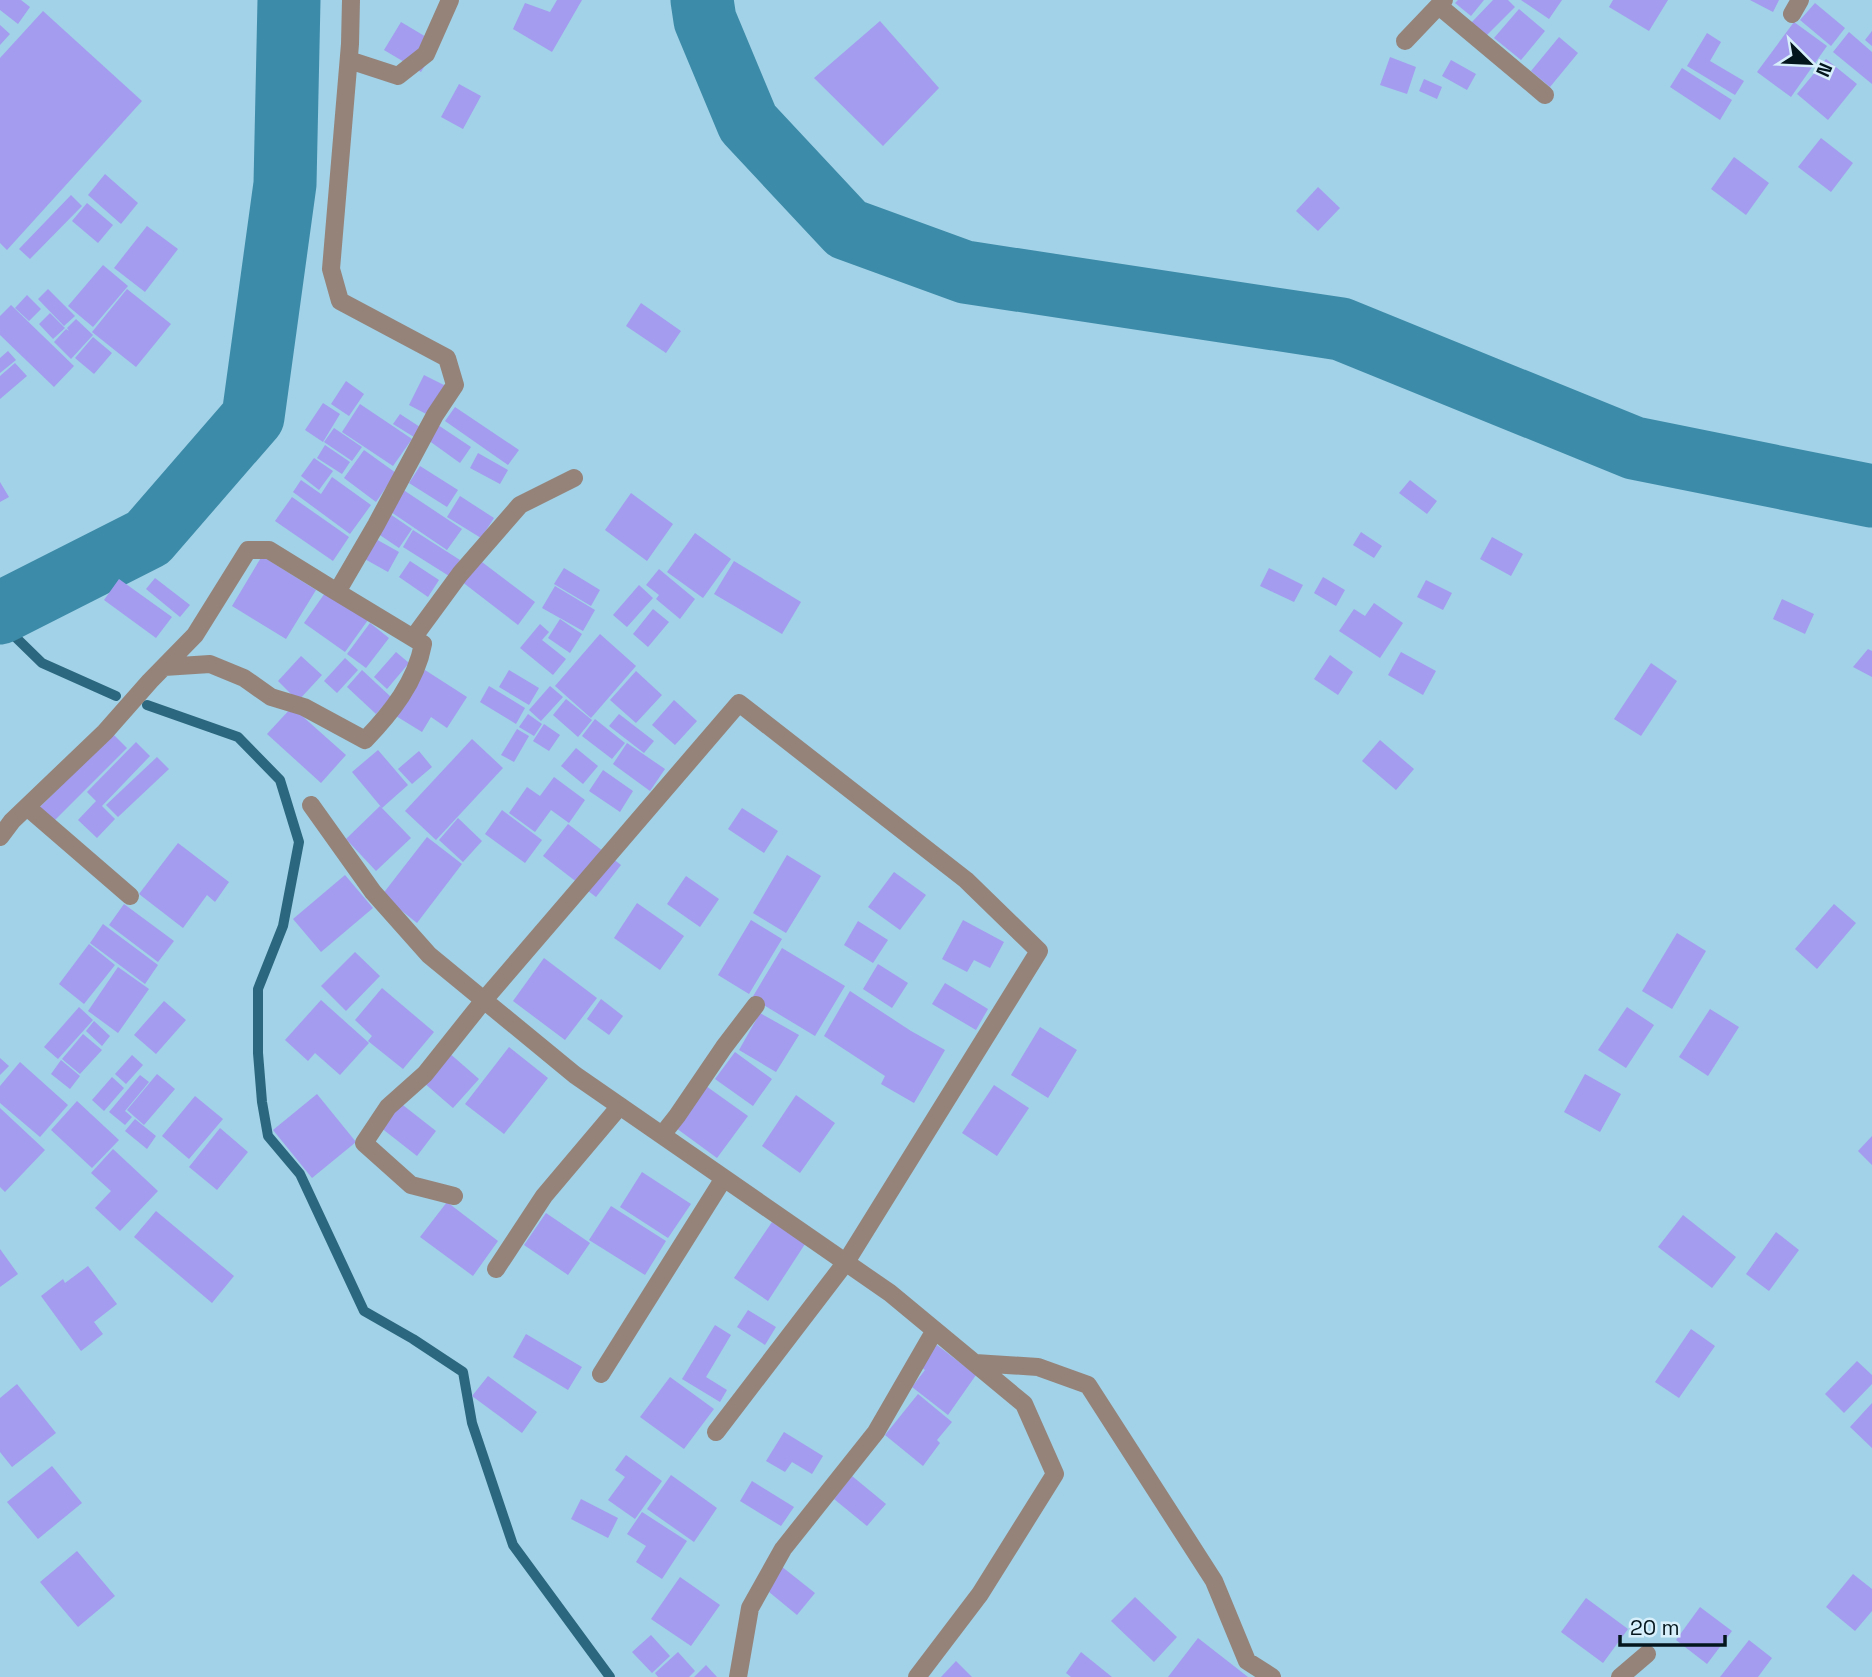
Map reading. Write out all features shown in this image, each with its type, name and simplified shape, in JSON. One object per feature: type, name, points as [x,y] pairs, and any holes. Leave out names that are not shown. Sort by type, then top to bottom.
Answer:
[{"type":"street","points":[[337,592],[435,415],[455,385],[447,358],[340,301],[331,269],[349,60],[351,0]]},
{"type":"street","points":[[349,60],[398,76],[426,54],[450,0]]},
{"type":"street","points":[[1405,41],[1442,3],[1545,95]]},
{"type":"street","points":[[413,638],[460,574],[520,505],[574,478]]},
{"type":"street","points":[[0,837],[12,821],[105,732],[150,681],[195,635],[248,550],[269,550],[423,644],[420,664],[390,713],[365,740],[304,707],[271,697],[244,678],[210,664],[164,667]]},
{"type":"street","points":[[454,1196],[411,1185],[364,1143],[388,1107],[425,1074],[484,1000],[739,703],[966,880],[1039,951],[846,1262],[716,1432]]},
{"type":"street","points":[[311,805],[373,892],[429,955],[575,1075],[890,1293],[1024,1404],[1055,1474],[980,1594],[917,1677]]},
{"type":"street","points":[[27,807],[130,897]]},
{"type":"street","points":[[662,1135],[756,1005]]},
{"type":"street","points":[[496,1269],[544,1196],[620,1106]]},
{"type":"street","points":[[601,1374],[724,1178]]},
{"type":"street","points":[[738,1677],[750,1608],[783,1549],[876,1432],[935,1330]]},
{"type":"street","points":[[975,1363],[1038,1367],[1088,1385],[1214,1581],[1247,1661],[1272,1677]]},
{"type":"street","points":[[1620,1677],[1647,1654]]},
{"type":"building","points":[[0,0],[21,0],[30,7],[18,24],[0,10]]},
{"type":"building","points":[[557,0],[582,0],[552,52],[513,29],[525,3],[550,12]]},
{"type":"building","points":[[1458,0],[1484,0],[1471,16],[1455,3]]},
{"type":"building","points":[[1493,0],[1508,0],[1515,7],[1485,37],[1471,23]]},
{"type":"building","points":[[1521,0],[1562,0],[1549,19]]},
{"type":"building","points":[[1613,0],[1668,0],[1649,31],[1609,7]]},
{"type":"building","points":[[1750,0],[1779,0],[1773,12]]},
{"type":"building","points":[[1815,3],[1845,28],[1831,46],[1800,20]]},
{"type":"building","points":[[1519,9],[1545,31],[1521,60],[1494,38]]},
{"type":"building","points":[[43,11],[142,101],[7,250],[0,243],[0,58]]},
{"type":"building","points":[[880,21],[939,88],[883,146],[814,78]]},
{"type":"building","points":[[401,22],[438,44],[421,72],[384,50]]},
{"type":"building","points":[[1794,22],[1827,46],[1791,97],[1757,72]]},
{"type":"building","points":[[0,25],[10,34],[0,45]]},
{"type":"building","points":[[1872,31],[1872,46],[1865,40]]},
{"type":"building","points":[[1849,32],[1872,52],[1872,84],[1833,52]]},
{"type":"building","points":[[1707,33],[1721,42],[1710,61],[1744,81],[1735,95],[1687,66]]},
{"type":"building","points":[[1559,37],[1578,53],[1550,87],[1531,71]]},
{"type":"building","points":[[1390,57],[1416,67],[1407,94],[1380,85]]},
{"type":"building","points":[[1826,59],[1857,84],[1828,120],[1797,94]]},
{"type":"building","points":[[1451,60],[1476,74],[1467,90],[1442,76]]},
{"type":"building","points":[[1682,68],[1732,100],[1720,120],[1670,87]]},
{"type":"building","points":[[1424,79],[1442,87],[1437,99],[1419,91]]},
{"type":"building","points":[[459,84],[481,96],[463,129],[441,117]]},
{"type":"building","points":[[1821,138],[1853,163],[1831,192],[1798,167]]},
{"type":"building","points":[[1734,157],[1769,183],[1746,215],[1711,189]]},
{"type":"building","points":[[105,174],[138,203],[121,224],[88,195]]},
{"type":"building","points":[[1318,187],[1340,208],[1318,231],[1296,211]]},
{"type":"building","points":[[71,195],[82,206],[30,259],[19,249]]},
{"type":"building","points":[[87,203],[113,225],[98,243],[72,221]]},
{"type":"building","points":[[147,226],[178,249],[145,292],[114,268]]},
{"type":"building","points":[[103,265],[128,286],[93,327],[68,306]]},
{"type":"building","points":[[48,289],[75,316],[64,326],[38,299]]},
{"type":"building","points":[[127,289],[171,324],[136,367],[92,332]]},
{"type":"building","points":[[27,295],[41,309],[29,321],[15,308]]},
{"type":"building","points":[[641,303],[681,331],[666,353],[626,326]]},
{"type":"building","points":[[11,305],[74,366],[54,387],[0,335],[0,316]]},
{"type":"building","points":[[50,313],[65,328],[53,339],[39,324]]},
{"type":"building","points":[[76,319],[93,335],[71,359],[54,342],[66,329],[69,331],[67,328]]},
{"type":"building","points":[[93,337],[112,353],[94,374],[75,358]]},
{"type":"building","points":[[8,351],[16,360],[0,373],[0,358]]},
{"type":"building","points":[[15,363],[27,376],[0,399],[0,376]]},
{"type":"building","points":[[424,375],[446,386],[430,416],[409,405]]},
{"type":"building","points":[[346,381],[364,394],[349,416],[331,404]]},
{"type":"building","points":[[323,403],[340,414],[323,442],[305,430]]},
{"type":"building","points":[[360,404],[412,439],[393,466],[342,432]]},
{"type":"building","points":[[455,407],[519,450],[508,465],[445,421]]},
{"type":"building","points":[[400,414],[420,427],[414,437],[393,424]]},
{"type":"building","points":[[438,425],[471,447],[460,463],[428,440]]},
{"type":"building","points":[[334,428],[362,447],[352,461],[324,442]]},
{"type":"building","points":[[325,445],[350,462],[342,474],[317,458]]},
{"type":"building","points":[[364,450],[396,473],[376,502],[344,478]]},
{"type":"building","points":[[478,453],[508,470],[500,484],[470,468]]},
{"type":"building","points":[[314,458],[333,471],[319,490],[301,476]]},
{"type":"building","points":[[420,466],[458,490],[447,507],[409,483]]},
{"type":"building","points":[[332,477],[371,505],[350,534],[293,492],[301,480],[321,494]]},
{"type":"building","points":[[1410,480],[1437,501],[1427,514],[1399,493]]},
{"type":"building","points":[[0,482],[9,497],[0,502]]},
{"type":"building","points":[[402,489],[462,529],[447,550],[388,510]]},
{"type":"building","points":[[631,493],[673,524],[647,561],[605,530]]},
{"type":"building","points":[[460,496],[494,518],[481,538],[447,517]]},
{"type":"building","points":[[292,497],[349,537],[333,561],[275,521]]},
{"type":"building","points":[[387,512],[412,529],[399,548],[374,531]]},
{"type":"building","points":[[413,530],[460,560],[449,576],[403,547]]},
{"type":"building","points":[[1361,532],[1382,546],[1374,558],[1353,545]]},
{"type":"building","points":[[695,533],[731,559],[703,598],[667,572]]},
{"type":"building","points":[[1492,537],[1523,554],[1511,576],[1480,559]]},
{"type":"building","points":[[374,538],[399,552],[388,572],[363,558]]},
{"type":"building","points":[[262,556],[316,590],[286,639],[232,606]]},
{"type":"building","points":[[478,559],[535,602],[518,625],[461,581]]},
{"type":"building","points":[[410,561],[439,580],[428,597],[399,577]]},
{"type":"building","points":[[734,561],[801,602],[782,634],[714,594]]},
{"type":"building","points":[[564,568],[600,590],[591,606],[554,584]]},
{"type":"building","points":[[1269,568],[1303,585],[1294,602],[1260,586]]},
{"type":"building","points":[[659,569],[695,599],[680,619],[656,599],[659,595],[646,585]]},
{"type":"building","points":[[1323,577],[1345,590],[1336,606],[1314,593]]},
{"type":"building","points":[[155,578],[190,605],[180,617],[146,589]]},
{"type":"building","points":[[119,579],[172,617],[156,638],[104,600]]},
{"type":"building","points":[[1426,580],[1452,593],[1443,610],[1417,597]]},
{"type":"building","points":[[639,585],[653,598],[627,627],[613,615]]},
{"type":"building","points":[[555,586],[595,610],[583,631],[542,608]]},
{"type":"building","points":[[327,590],[368,620],[345,652],[304,623]]},
{"type":"building","points":[[1782,599],[1814,614],[1805,634],[1773,619]]},
{"type":"building","points":[[1374,603],[1403,623],[1380,658],[1339,631],[1354,609],[1365,616]]},
{"type":"building","points":[[653,609],[669,622],[648,647],[633,634]]},
{"type":"building","points":[[560,619],[582,634],[570,653],[548,638]]},
{"type":"building","points":[[370,623],[389,638],[366,668],[347,654]]},
{"type":"building","points":[[540,624],[549,632],[542,640],[566,659],[553,675],[520,648]]},
{"type":"building","points":[[600,634],[636,666],[591,718],[555,686]]},
{"type":"building","points":[[1868,649],[1872,651],[1872,677],[1853,667]]},
{"type":"building","points":[[396,652],[409,663],[387,689],[374,677]]},
{"type":"building","points":[[1401,652],[1436,671],[1423,695],[1388,675]]},
{"type":"building","points":[[1330,655],[1353,672],[1338,695],[1314,679]]},
{"type":"building","points":[[301,656],[322,675],[298,701],[278,681]]},
{"type":"building","points":[[345,658],[358,670],[337,693],[324,681]]},
{"type":"building","points":[[1651,663],[1677,681],[1641,736],[1614,719]]},
{"type":"building","points":[[362,670],[391,697],[376,714],[347,687]]},
{"type":"building","points":[[425,670],[467,697],[447,728],[431,717],[422,732],[396,716]]},
{"type":"building","points":[[509,670],[539,688],[529,705],[499,687]]},
{"type":"building","points":[[636,671],[662,695],[636,723],[610,700]]},
{"type":"building","points":[[489,686],[525,708],[516,724],[480,702]]},
{"type":"building","points":[[550,686],[563,697],[541,721],[529,710]]},
{"type":"building","points":[[566,699],[592,720],[578,737],[553,715]]},
{"type":"building","points":[[674,700],[697,721],[675,745],[652,725]]},
{"type":"building","points":[[292,707],[346,755],[321,783],[267,734]]},
{"type":"building","points":[[528,714],[542,724],[534,736],[519,727]]},
{"type":"building","points":[[619,714],[654,741],[644,753],[609,726]]},
{"type":"building","points":[[595,719],[625,743],[612,759],[582,736]]},
{"type":"building","points":[[544,724],[560,735],[549,751],[533,741]]},
{"type":"building","points":[[517,729],[529,736],[514,762],[501,755]]},
{"type":"building","points":[[113,734],[127,748],[51,824],[37,810]]},
{"type":"building","points":[[472,739],[503,768],[436,840],[405,811]]},
{"type":"building","points":[[1380,740],[1414,769],[1396,790],[1362,761]]},
{"type":"building","points":[[136,742],[150,756],[102,806],[115,819],[97,838],[78,820],[96,801],[87,792]]},
{"type":"building","points":[[627,743],[665,769],[650,791],[613,764]]},
{"type":"building","points":[[576,748],[598,766],[583,784],[561,766]]},
{"type":"building","points":[[378,750],[408,785],[382,808],[352,772]]},
{"type":"building","points":[[419,751],[432,767],[412,784],[398,769]]},
{"type":"building","points":[[157,757],[169,769],[118,817],[106,805]]},
{"type":"building","points":[[603,770],[633,791],[620,812],[589,791]]},
{"type":"building","points":[[554,777],[585,800],[569,823],[551,810],[535,832],[509,813],[527,787],[540,796]]},
{"type":"building","points":[[380,806],[411,838],[376,871],[346,839]]},
{"type":"building","points":[[742,808],[778,831],[764,853],[728,829]]},
{"type":"building","points":[[502,810],[542,840],[525,863],[485,834]]},
{"type":"building","points":[[458,818],[482,841],[463,862],[439,840]]},
{"type":"building","points":[[568,824],[621,865],[596,897],[543,856]]},
{"type":"building","points":[[427,837],[462,864],[417,923],[382,895]]},
{"type":"building","points":[[178,843],[229,882],[215,902],[207,895],[183,928],[139,894]]},
{"type":"building","points":[[787,855],[821,876],[786,933],[753,913]]},
{"type":"building","points":[[894,872],[926,895],[900,930],[868,907]]},
{"type":"building","points":[[345,875],[373,908],[321,952],[293,919]]},
{"type":"building","points":[[686,876],[719,899],[700,927],[667,904]]},
{"type":"building","points":[[637,903],[684,936],[660,970],[614,938]]},
{"type":"building","points":[[124,904],[174,941],[158,962],[109,925]]},
{"type":"building","points":[[1834,904],[1856,923],[1817,969],[1795,949]]},
{"type":"building","points":[[751,920],[782,939],[749,994],[718,975]]},
{"type":"building","points":[[963,920],[1004,942],[990,968],[974,960],[967,972],[942,959]]},
{"type":"building","points":[[858,921],[888,940],[873,963],[844,945]]},
{"type":"building","points":[[103,924],[158,965],[145,984],[90,943]]},
{"type":"building","points":[[1677,933],[1706,951],[1672,1009],[1642,991]]},
{"type":"building","points":[[89,944],[115,965],[84,1004],[59,984]]},
{"type":"building","points":[[782,948],[845,986],[815,1036],[752,998]]},
{"type":"building","points":[[355,952],[380,976],[346,1011],[321,986]]},
{"type":"building","points":[[544,958],[597,998],[565,1040],[513,1001]]},
{"type":"building","points":[[878,964],[908,983],[892,1008],[863,989]]},
{"type":"building","points":[[118,967],[149,989],[118,1033],[88,1011]]},
{"type":"building","points":[[945,983],[988,1009],[976,1030],[932,1004]]},
{"type":"building","points":[[382,988],[434,1032],[403,1069],[368,1041],[372,1036],[355,1020]]},
{"type":"building","points":[[850,991],[945,1050],[914,1103],[881,1084],[885,1076],[824,1036]]},
{"type":"building","points":[[601,999],[623,1016],[609,1035],[587,1019]]},
{"type":"building","points":[[321,1000],[369,1043],[340,1075],[315,1053],[308,1061],[285,1040]]},
{"type":"building","points":[[164,1001],[186,1020],[156,1054],[134,1035]]},
{"type":"building","points":[[79,1007],[93,1020],[58,1059],[44,1047]]},
{"type":"building","points":[[1627,1007],[1654,1025],[1626,1068],[1598,1050]]},
{"type":"building","points":[[1710,1009],[1739,1027],[1708,1076],[1679,1057]]},
{"type":"building","points":[[760,1013],[799,1035],[776,1072],[739,1050]]},
{"type":"building","points":[[94,1021],[110,1036],[102,1046],[86,1031]]},
{"type":"building","points":[[1040,1027],[1077,1050],[1048,1098],[1011,1075]]},
{"type":"building","points":[[83,1034],[102,1050],[80,1074],[62,1059]]},
{"type":"building","points":[[509,1047],[548,1078],[504,1134],[465,1104]]},
{"type":"building","points":[[448,1052],[479,1079],[453,1108],[423,1082]]},
{"type":"building","points":[[735,1052],[772,1079],[753,1106],[715,1079]]},
{"type":"building","points":[[132,1055],[143,1065],[126,1084],[115,1074]]},
{"type":"building","points":[[0,1058],[9,1066],[0,1075]]},
{"type":"building","points":[[61,1060],[80,1076],[70,1089],[51,1074]]},
{"type":"building","points":[[20,1062],[68,1105],[40,1137],[0,1103],[0,1086]]},
{"type":"building","points":[[157,1074],[175,1089],[144,1125],[127,1110]]},
{"type":"building","points":[[1585,1074],[1621,1094],[1600,1132],[1564,1112]]},
{"type":"building","points":[[140,1075],[149,1082],[125,1111],[132,1117],[125,1125],[109,1112]]},
{"type":"building","points":[[112,1077],[124,1088],[104,1111],[92,1100]]},
{"type":"building","points":[[994,1085],[1029,1108],[997,1156],[962,1133]]},
{"type":"building","points":[[706,1086],[748,1116],[717,1158],[676,1128]]},
{"type":"building","points":[[317,1094],[356,1142],[312,1178],[273,1130]]},
{"type":"building","points":[[796,1095],[835,1123],[800,1173],[762,1146]]},
{"type":"building","points":[[195,1096],[223,1119],[189,1159],[162,1136]]},
{"type":"building","points":[[77,1101],[119,1140],[92,1168],[51,1130]]},
{"type":"building","points":[[399,1102],[436,1131],[417,1156],[380,1127]]},
{"type":"building","points":[[0,1108],[45,1150],[5,1192],[0,1187]]},
{"type":"building","points":[[135,1119],[156,1136],[147,1149],[125,1131]]},
{"type":"building","points":[[220,1128],[248,1152],[217,1190],[189,1167]]},
{"type":"building","points":[[1872,1136],[1872,1165],[1858,1151]]},
{"type":"building","points":[[113,1149],[158,1191],[120,1231],[95,1208],[111,1191],[91,1173]]},
{"type":"building","points":[[642,1172],[691,1204],[668,1238],[620,1207]]},
{"type":"building","points":[[447,1202],[498,1241],[473,1276],[420,1237]]},
{"type":"building","points":[[611,1206],[666,1241],[645,1275],[589,1240]]},
{"type":"building","points":[[156,1211],[234,1276],[212,1303],[134,1237]]},
{"type":"building","points":[[546,1213],[590,1243],[568,1275],[524,1245]]},
{"type":"building","points":[[1683,1215],[1736,1257],[1712,1288],[1658,1247]]},
{"type":"building","points":[[772,1222],[805,1244],[768,1301],[734,1278]]},
{"type":"building","points":[[1776,1232],[1799,1250],[1769,1291],[1746,1274]]},
{"type":"building","points":[[0,1249],[18,1274],[0,1287]]},
{"type":"building","points":[[88,1266],[117,1304],[94,1322],[103,1334],[81,1351],[41,1296],[63,1279],[65,1283]]},
{"type":"building","points":[[748,1310],[776,1327],[765,1345],[737,1327]]},
{"type":"building","points":[[715,1325],[731,1335],[706,1377],[727,1390],[720,1402],[682,1379]]},
{"type":"building","points":[[1691,1329],[1715,1346],[1679,1398],[1655,1382]]},
{"type":"building","points":[[526,1334],[582,1367],[568,1390],[513,1357]]},
{"type":"building","points":[[937,1345],[976,1375],[948,1415],[912,1387],[925,1370],[921,1367]]},
{"type":"building","points":[[1857,1361],[1872,1375],[1872,1384],[1844,1413],[1825,1394]]},
{"type":"building","points":[[488,1376],[537,1412],[522,1433],[472,1396]]},
{"type":"building","points":[[670,1377],[714,1409],[684,1449],[640,1417]]},
{"type":"building","points":[[17,1384],[56,1433],[12,1467],[0,1452],[0,1398]]},
{"type":"building","points":[[918,1394],[952,1422],[937,1440],[940,1443],[923,1466],[885,1435]]},
{"type":"building","points":[[1872,1403],[1872,1448],[1850,1427]]},
{"type":"building","points":[[784,1432],[823,1456],[812,1474],[792,1462],[785,1472],[766,1461]]},
{"type":"building","points":[[626,1455],[662,1481],[635,1519],[608,1500],[625,1477],[615,1470]]},
{"type":"building","points":[[52,1466],[82,1503],[38,1539],[7,1502]]},
{"type":"building","points":[[671,1475],[717,1508],[694,1542],[647,1509]]},
{"type":"building","points":[[852,1476],[886,1504],[867,1526],[834,1499]]},
{"type":"building","points":[[752,1481],[794,1507],[781,1526],[740,1501]]},
{"type":"building","points":[[581,1499],[618,1518],[608,1538],[571,1519]]},
{"type":"building","points":[[642,1512],[687,1541],[662,1579],[636,1562],[646,1546],[627,1534]]},
{"type":"building","points":[[77,1551],[115,1596],[78,1627],[40,1582]]},
{"type":"building","points":[[781,1566],[815,1593],[797,1615],[763,1587]]},
{"type":"building","points":[[1853,1574],[1872,1589],[1872,1611],[1855,1631],[1826,1607]]},
{"type":"building","points":[[680,1577],[720,1605],[691,1646],[651,1619]]},
{"type":"building","points":[[1135,1597],[1177,1637],[1154,1662],[1111,1621]]},
{"type":"building","points":[[1586,1598],[1628,1629],[1603,1663],[1561,1632]]},
{"type":"building","points":[[1700,1607],[1732,1631],[1707,1664],[1676,1640]]},
{"type":"building","points":[[651,1635],[670,1656],[652,1673],[632,1652]]},
{"type":"building","points":[[1198,1638],[1248,1677],[1168,1677]]},
{"type":"building","points":[[1749,1640],[1772,1658],[1758,1677],[1720,1677]]},
{"type":"building","points":[[678,1652],[695,1671],[689,1677],[658,1677],[655,1673]]},
{"type":"building","points":[[1081,1652],[1112,1677],[1071,1677],[1066,1673]]},
{"type":"building","points":[[956,1661],[972,1677],[941,1677]]},
{"type":"building","points":[[706,1665],[717,1677],[694,1677]]},
{"type":"waterway","points":[[0,613],[148,538],[253,417],[285,184],[289,0]]},
{"type":"waterway","points":[[702,0],[705,20],[748,123],[847,229],[965,272],[1341,329],[1634,448],[1872,496]]},
{"type":"waterway","points":[[0,622],[42,663],[116,696]]},
{"type":"waterway","points":[[147,705],[238,737],[280,780],[299,842],[283,926],[258,989],[258,1053],[268,1136],[300,1174],[364,1311],[463,1372],[472,1423],[513,1545],[610,1677]]}]
